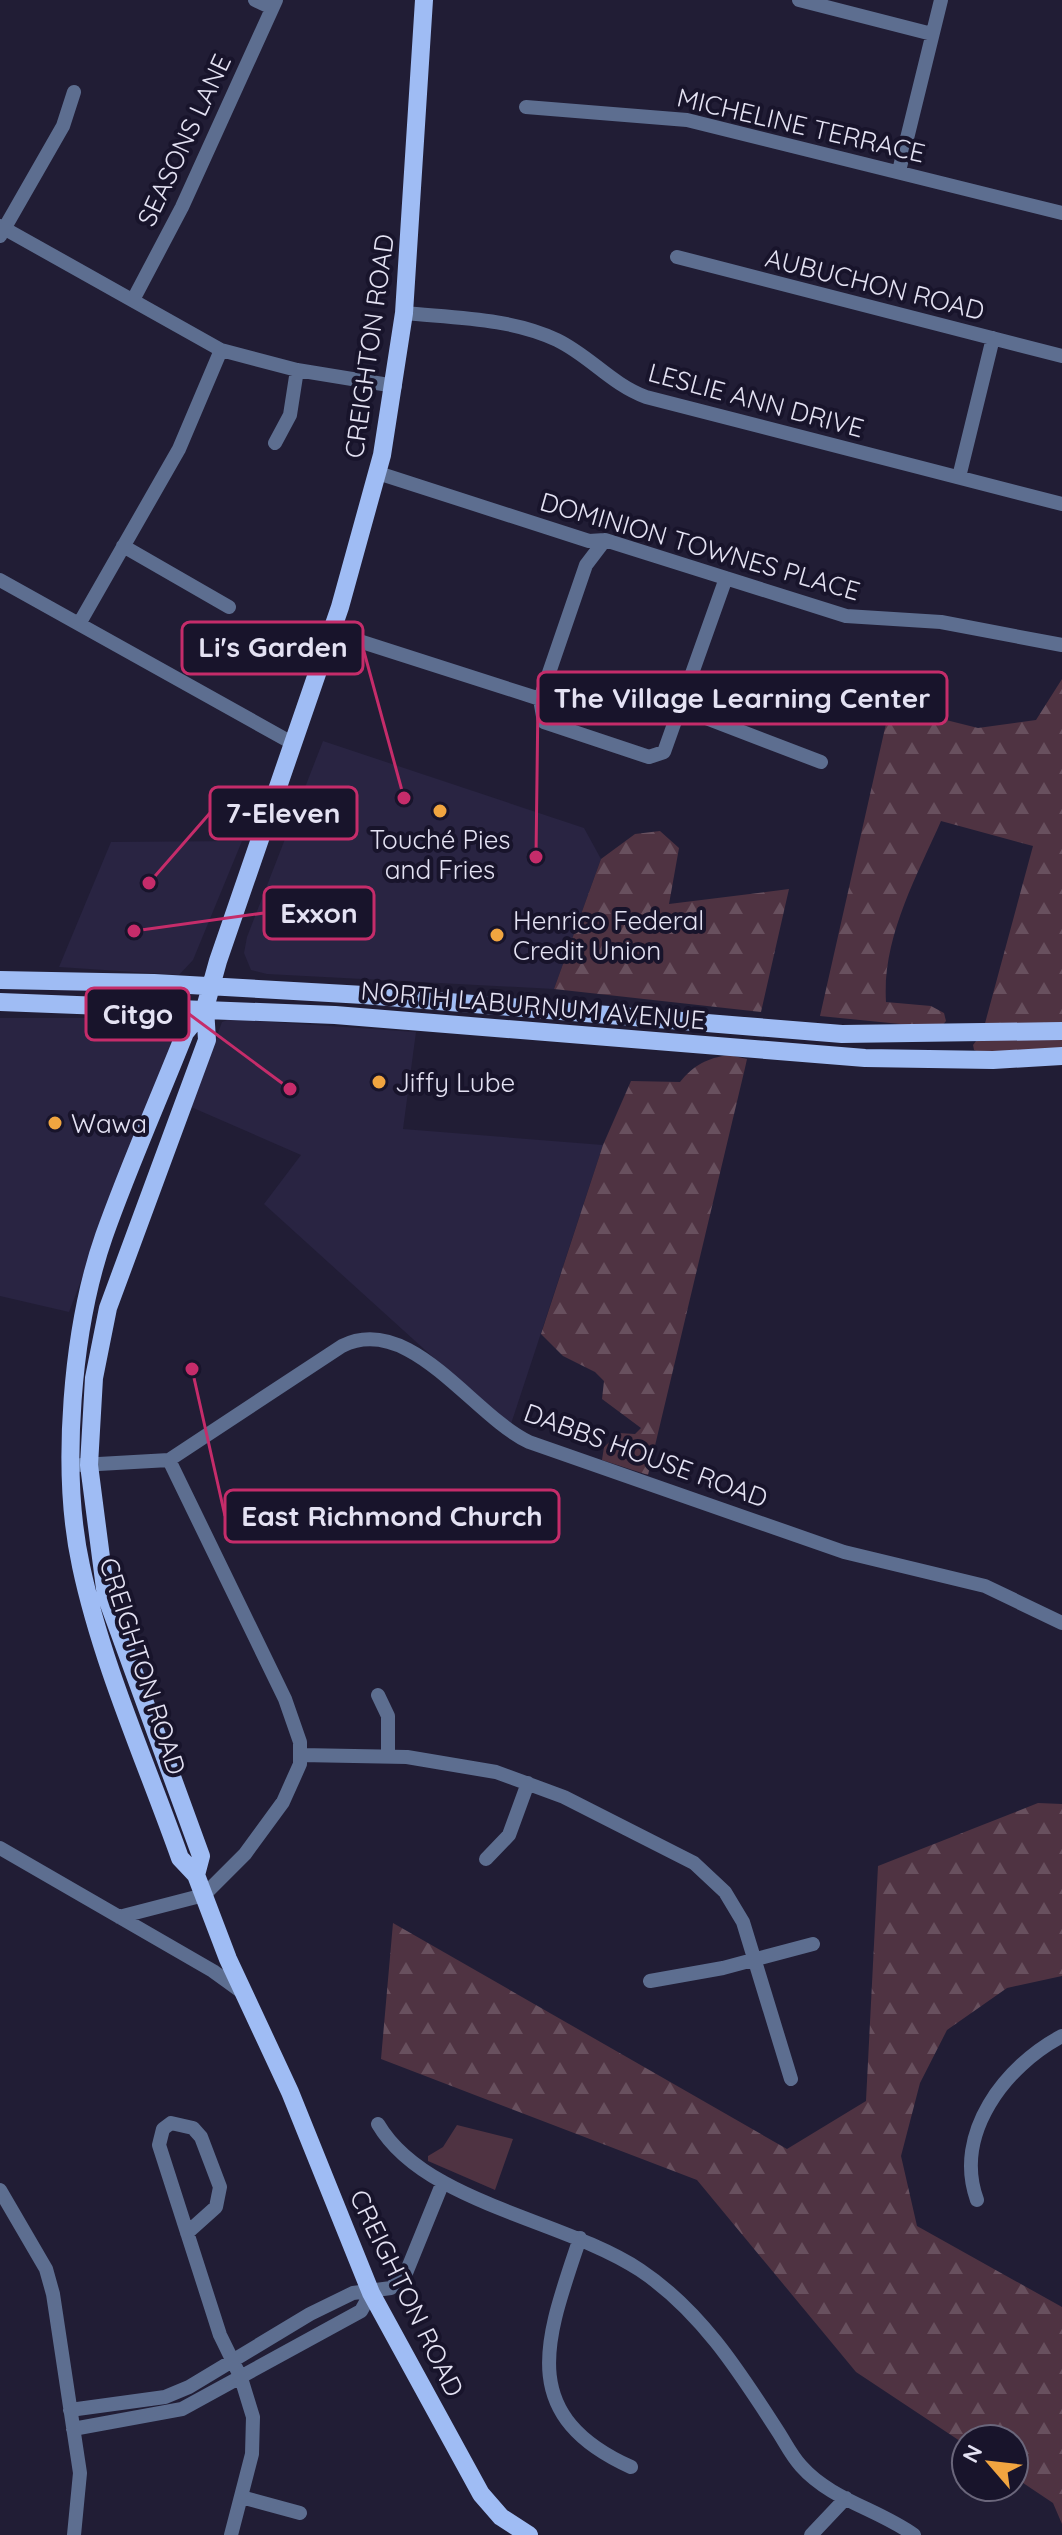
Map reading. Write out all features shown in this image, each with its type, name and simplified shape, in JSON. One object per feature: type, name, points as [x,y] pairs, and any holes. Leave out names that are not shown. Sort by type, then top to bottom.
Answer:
[{"type":"main road","name":"CREIGHTON ROAD","points":[[80,1465],[103,1324],[207,1040],[205,1008],[211,986],[331,632],[378,473],[395,386],[404,313],[424,0]]},
{"type":"main road","name":"NORTH LABURNUM AVENUE","points":[[0,980],[211,986],[420,999],[842,1034],[1062,1031]]},
{"type":"main road","name":"NORTH LABURNUM AVENUE","points":[[0,1002],[205,1008],[381,1018],[865,1058],[993,1060],[1062,1056]]},
{"type":"main road","name":"CREIGHTON ROAD","points":[[205,1008],[185,1033],[97,1261],[81,1335],[80,1465],[106,1596],[201,1856],[196,1875],[228,1959],[246,1994],[371,2293],[481,2494],[501,2517],[529,2535]]},
{"type":"street","points":[[255,0],[274,4]]},
{"type":"street","points":[[799,0],[932,34]]},
{"type":"street","points":[[899,171],[941,0]]},
{"type":"street","name":"SEASONS LANE","points":[[133,300],[182,207],[274,4]]},
{"type":"street","points":[[74,92],[63,126],[2,230],[221,350],[297,370],[395,386]]},
{"type":"street","name":"MICHELINE TERRACE","points":[[526,107],[687,120],[1062,213]]},
{"type":"street","name":"AUBUCHON ROAD","points":[[677,257],[1062,356]]},
{"type":"street","name":"LESLIE ANN DRIVE","points":[[404,313],[515,325],[539,332],[572,349],[617,385],[646,397],[1062,504]]},
{"type":"street","points":[[959,477],[993,338]]},
{"type":"street","points":[[79,624],[179,449],[221,350]]},
{"type":"street","points":[[275,443],[290,415],[297,370]]},
{"type":"street","name":"DOMINION TOWNES PLACE","points":[[378,473],[589,541],[605,540],[846,616],[941,622],[1062,645]]},
{"type":"street","points":[[605,540],[586,565],[540,699],[544,722],[649,757],[664,752],[726,578]]},
{"type":"street","points":[[123,546],[229,607]]},
{"type":"street","points":[[0,580],[294,744]]},
{"type":"street","points":[[331,632],[540,699]]},
{"type":"street","points":[[680,708],[821,762]]},
{"type":"street","name":"DABBS HOUSE ROAD","points":[[80,1465],[169,1460],[342,1346],[355,1339],[379,1338],[412,1349],[496,1422],[529,1442],[844,1552],[973,1581],[1062,1623]]},
{"type":"street","points":[[119,1917],[204,1895],[245,1854],[283,1802],[301,1755],[285,1699],[169,1460]]},
{"type":"street","points":[[378,1695],[388,1716],[388,1757]]},
{"type":"street","points":[[301,1755],[388,1757],[472,1766],[528,1783],[654,1841],[704,1870],[738,1913],[756,1960],[791,2079]]},
{"type":"street","points":[[486,1859],[509,1835],[528,1783]]},
{"type":"street","points":[[0,1848],[213,1971],[246,1994]]},
{"type":"street","points":[[650,1981],[756,1960],[813,1944]]},
{"type":"street","points":[[977,2200],[968,2162],[981,2122],[1010,2077],[1062,2036]]},
{"type":"street","points":[[187,2233],[216,2207],[220,2187],[201,2137],[193,2128],[171,2123],[163,2129],[159,2145],[187,2233],[231,2362],[250,2402],[255,2434],[231,2535]]},
{"type":"street","points":[[378,2124],[406,2159],[443,2182],[580,2238],[637,2268],[683,2305],[720,2347],[802,2467],[815,2480],[914,2535]]},
{"type":"street","points":[[70,2410],[165,2397],[231,2362],[310,2314],[353,2293],[391,2288],[406,2273],[443,2182]]},
{"type":"street","points":[[0,2190],[46,2269],[53,2294],[80,2473],[74,2535]]},
{"type":"street","points":[[580,2238],[550,2346],[549,2387],[564,2417],[577,2431],[600,2450],[631,2467]]},
{"type":"street","points":[[73,2429],[182,2409],[241,2378],[275,2355],[361,2311],[371,2293]]},
{"type":"street","points":[[241,2497],[300,2513]]},
{"type":"street","points":[[811,2535],[846,2498]]},
{"type":"shaded area","points":[[323,741],[584,828],[601,859],[554,989],[267,974],[251,970],[244,953],[247,937]]},
{"type":"shaded area","points":[[242,841],[193,960],[179,975],[59,967],[111,842]]},
{"type":"shaded area","points":[[0,1018],[159,1018],[172,1030],[170,1048],[69,1312],[0,1296]]},
{"type":"shaded area","points":[[230,1019],[416,1032],[403,1129],[603,1145],[510,1427],[264,1204],[301,1155],[191,1107],[222,1022]]},
{"type":"green space","points":[[1062,679],[1062,1023],[984,1027],[1033,846],[941,821],[895,932],[886,978],[886,1002],[931,1006],[944,1013],[946,1021],[940,1028],[820,1016],[890,706],[978,728],[1036,720]]},
{"type":"green space","points":[[660,831],[679,848],[669,904],[789,889],[761,1012],[554,989],[601,859],[635,834]]},
{"type":"green space","points":[[1062,1037],[1062,1049],[981,1053],[974,1050],[973,1045],[976,1041]]},
{"type":"green space","points":[[729,1055],[747,1059],[648,1475],[602,1460],[604,1447],[619,1433],[635,1434],[641,1428],[602,1399],[604,1381],[595,1372],[563,1356],[541,1334],[603,1145],[631,1081],[680,1082],[702,1063]]},
{"type":"green space","points":[[1038,1803],[1062,1804],[1062,1976],[1007,1988],[947,2030],[920,2083],[901,2156],[917,2226],[1062,2307],[1062,2524],[1053,2503],[1030,2488],[1030,2423],[950,2423],[950,2434],[856,2372],[697,2180],[381,2059],[393,1923],[787,2149],[866,2101],[878,1866]]},
{"type":"green space","points":[[457,2125],[513,2139],[495,2190],[428,2161],[428,2156],[443,2147]]},
{"type":"place","name":"Li's Garden","points":[[404,798]]},
{"type":"place","name":"Touché Pies and Fries","points":[[440,811]]},
{"type":"place","name":"The Village Learning Center","points":[[536,857]]},
{"type":"place","name":"7-Eleven","points":[[149,883]]},
{"type":"place","name":"Exxon","points":[[134,931]]},
{"type":"place","name":"Henrico Federal Credit Union","points":[[497,935]]},
{"type":"place","name":"Jiffy Lube","points":[[379,1082]]},
{"type":"place","name":"Citgo","points":[[290,1089]]},
{"type":"place","name":"Wawa","points":[[55,1123]]},
{"type":"place","name":"East Richmond Church","points":[[192,1369]]}]
